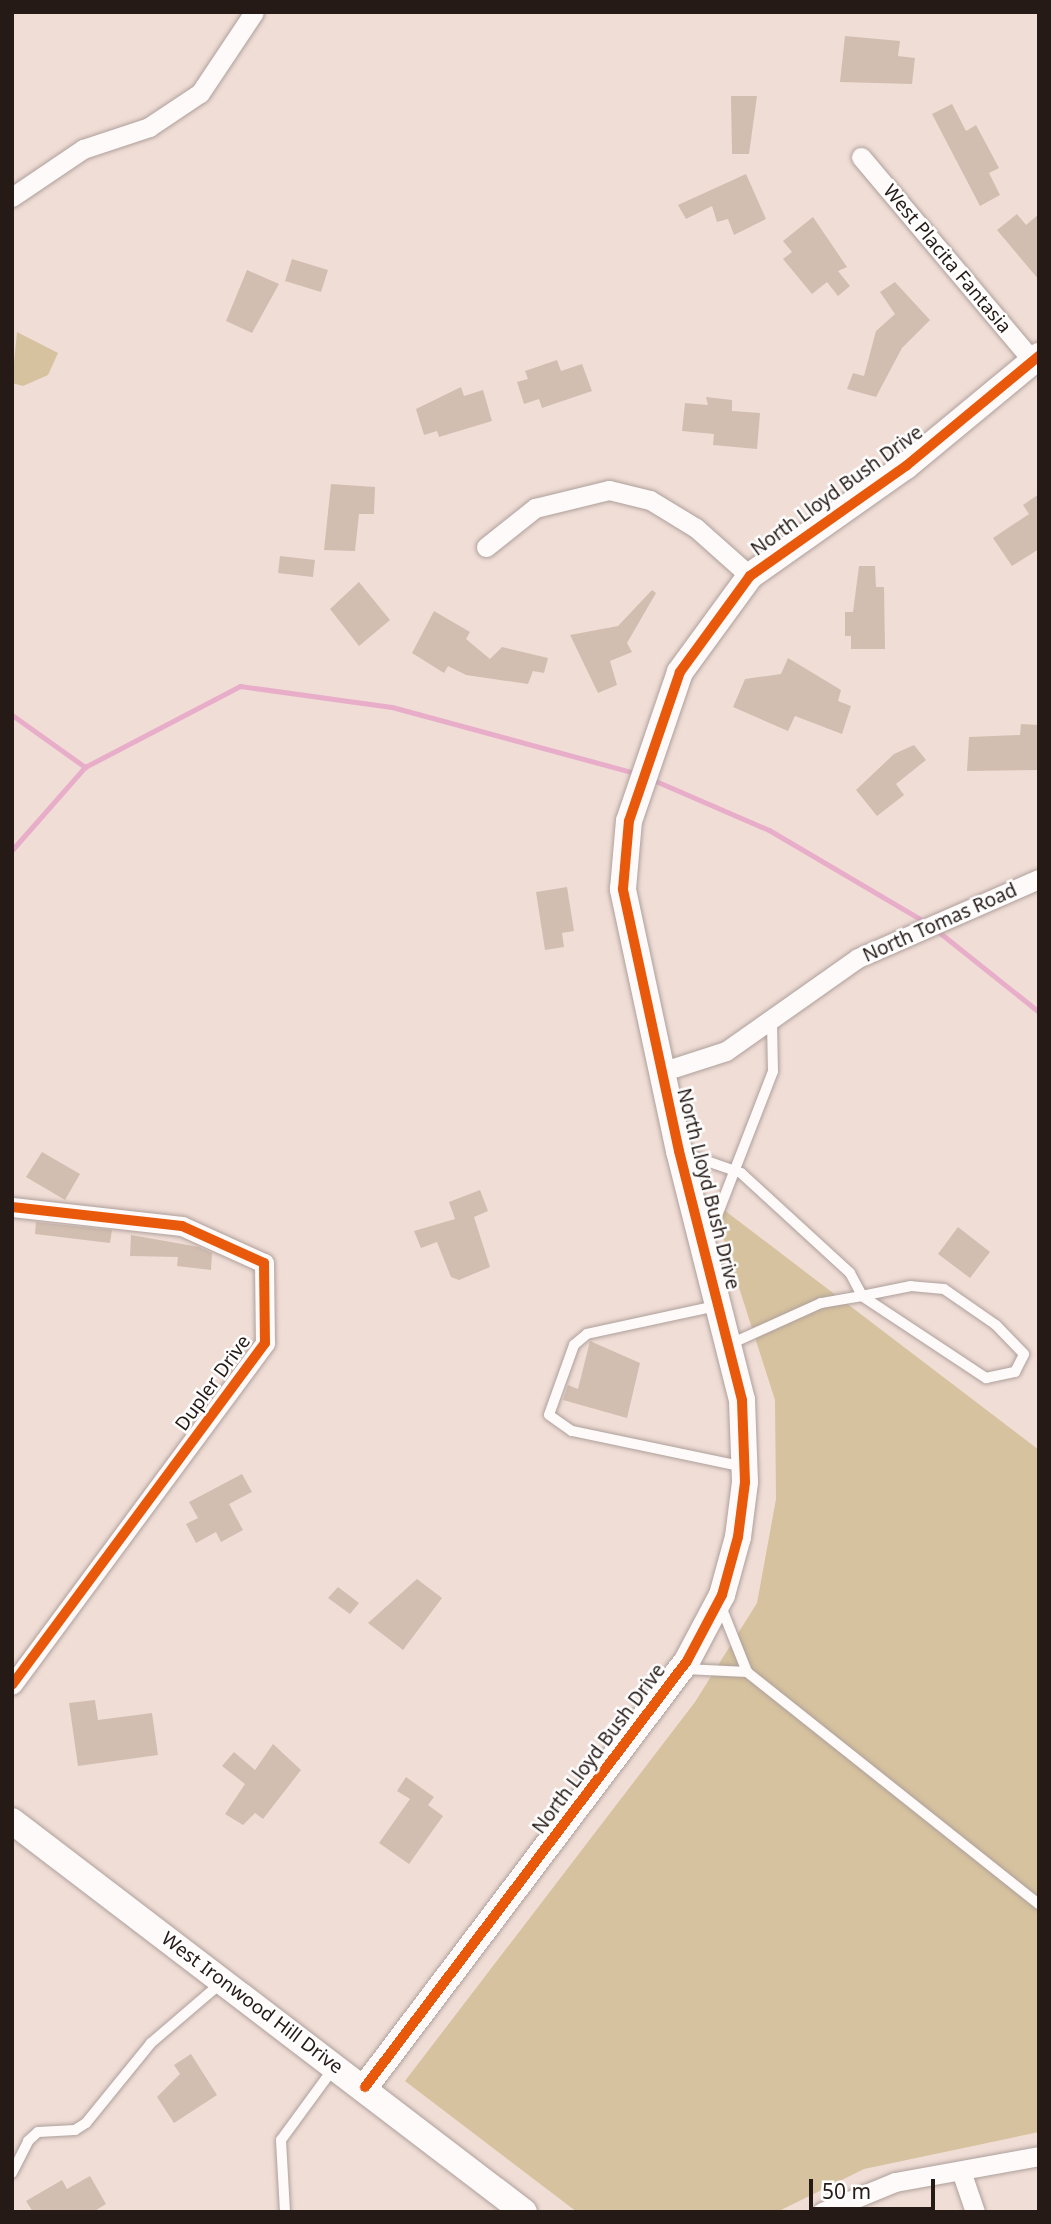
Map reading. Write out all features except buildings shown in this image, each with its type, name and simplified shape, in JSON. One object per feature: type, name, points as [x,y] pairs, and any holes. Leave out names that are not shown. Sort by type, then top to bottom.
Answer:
[{"type":"street","points":[[12,197],[83,149],[149,127],[200,93],[254,12]]},
{"type":"street","name":"West Placita Fantasia","points":[[862,157],[1036,359]]},
{"type":"street","name":"North Lloyd Bush Drive","points":[[365,2087],[681,1669],[719,1601],[738,1537],[744,1467],[742,1400],[679,1151],[623,889],[629,821],[681,673],[750,576],[906,466],[1036,359]]},
{"type":"street","points":[[486,547],[535,508],[571,494],[609,491],[650,500],[696,528],[750,576]]},
{"type":"street","name":"North Tomas Road","points":[[661,1072],[726,1051],[772,1024],[858,958],[1039,879]]},
{"type":"street","name":"Dupler Drive","points":[[12,1208],[182,1226],[264,1263],[265,1343],[12,1685]]},
{"type":"street","name":"West Ironwood Hill Drive","points":[[12,1822],[365,2087],[509,2207]]},
{"type":"street","points":[[822,2212],[895,2182],[1039,2156]]},
{"type":"street","points":[[961,2171],[975,2212]]},
{"type":"lane","points":[[704,1250],[773,1071],[772,1024]]},
{"type":"lane","points":[[679,1151],[736,1171],[799,1223],[849,1273],[862,1296],[986,1378],[1014,1372],[1024,1354],[996,1325],[944,1289],[911,1286],[862,1296],[821,1303],[728,1345]]},
{"type":"lane","points":[[718,1306],[587,1334],[574,1345],[549,1415],[572,1431],[744,1467]]},
{"type":"lane","points":[[719,1601],[747,1672],[1039,1903]]},
{"type":"lane","points":[[681,1669],[747,1672]]},
{"type":"lane","points":[[12,2173],[28,2141],[38,2132],[75,2130],[86,2123],[151,2043],[224,1980]]},
{"type":"lane","points":[[285,2212],[281,2140],[336,2066]]},
{"type":"shaded area","points":[[17,332],[58,353],[48,375],[23,386],[12,383]]},
{"type":"shaded area","points":[[711,1200],[1039,1450],[1039,2132],[864,2169],[777,2212],[577,2212],[405,2081],[695,1702],[757,1603],[776,1499],[775,1400]]},
{"type":"waterway","points":[[12,850],[85,767],[240,686],[392,707],[638,774]]},
{"type":"waterway","points":[[12,715],[85,767]]},
{"type":"waterway","points":[[651,779],[769,830],[927,923]]},
{"type":"waterway","points":[[935,929],[1039,1012]]},
{"type":"cycle path","points":[[365,2087],[687,1661],[722,1595],[738,1537],[745,1482],[742,1400],[679,1151],[623,889],[629,821],[680,672],[750,576],[906,466],[1039,356]]},
{"type":"cycle path","points":[[12,1207],[182,1226],[264,1263],[265,1343],[12,1685]]}]
